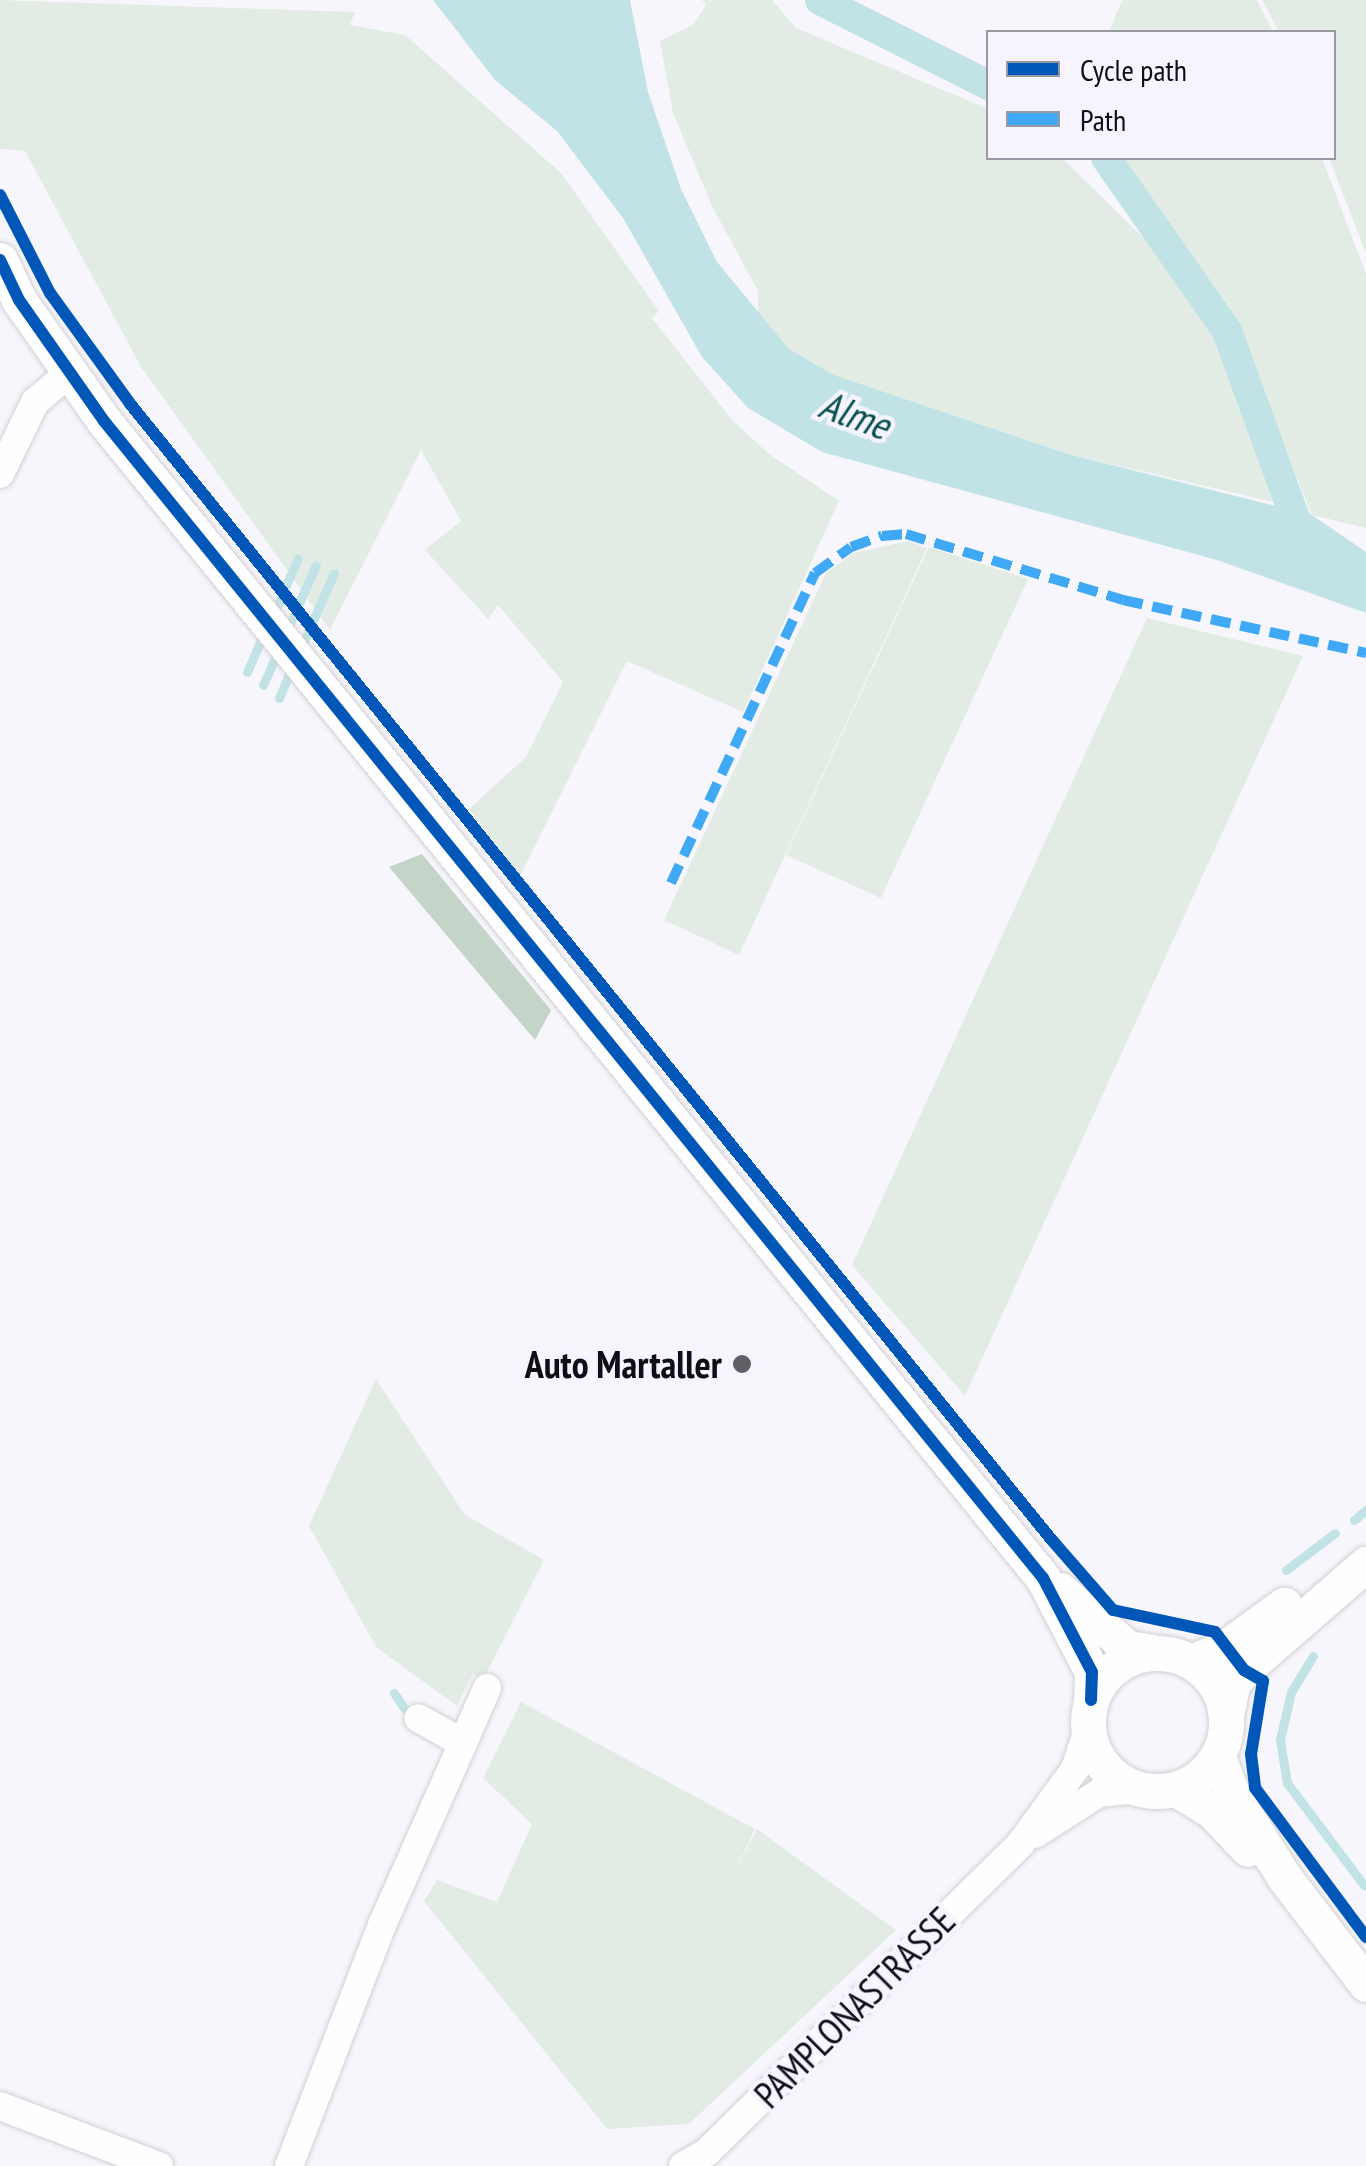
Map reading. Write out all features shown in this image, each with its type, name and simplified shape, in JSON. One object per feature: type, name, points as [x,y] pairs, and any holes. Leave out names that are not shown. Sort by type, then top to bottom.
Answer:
[{"type":"street","points":[[0,260],[68,374],[1043,1578],[1092,1672],[1090,1715],[1112,1775],[1140,1789]]},
{"type":"street","points":[[0,474],[35,402],[68,374]]},
{"type":"street","points":[[1192,1662],[1226,1647],[1366,1546]]},
{"type":"street","points":[[1366,1564],[1232,1684],[1218,1757],[1232,1794],[1284,1877],[1366,1984]]},
{"type":"street","points":[[1043,1578],[1128,1648],[1192,1662],[1212,1679],[1226,1716]]},
{"type":"street","points":[[1021,1843],[1075,1769],[1090,1715],[1112,1670],[1152,1652]]},
{"type":"street","points":[[289,2166],[382,1925],[487,1688]]},
{"type":"street","points":[[418,1718],[464,1742]]},
{"type":"street","points":[[1176,1789],[1218,1757]]},
{"type":"street","points":[[1021,1843],[1100,1792],[1176,1789],[1212,1811],[1284,1877]]},
{"type":"street","name":"PAMPLONASTRASSE","points":[[684,2166],[707,2152],[1021,1843]]},
{"type":"street","points":[[0,2106],[159,2166]]},
{"type":"shaded area","points":[[0,0],[355,12],[350,25],[405,35],[561,173],[659,311],[652,318],[732,420],[769,454],[839,501],[743,712],[627,661],[520,876],[469,809],[526,757],[563,682],[498,605],[488,619],[425,550],[461,521],[421,450],[330,630],[141,367],[25,151],[0,149]]},
{"type":"shaded area","points":[[702,0],[772,0],[796,28],[986,108],[986,160],[1064,160],[1164,258],[1216,336],[1273,502],[1068,454],[834,375],[789,349],[758,317],[758,291],[712,206],[673,113],[660,41],[693,25],[706,5]]},
{"type":"shaded area","points":[[1122,0],[1257,0],[1272,30],[1110,30]]},
{"type":"shaded area","points":[[1262,0],[1366,0],[1366,253],[1330,160],[1336,160],[1336,30],[1278,30]]},
{"type":"shaded area","points":[[1119,160],[1323,160],[1366,274],[1366,528],[1312,515],[1230,308]]},
{"type":"shaded area","points":[[908,541],[927,548],[739,955],[664,920],[826,573],[854,553]]},
{"type":"shaded area","points":[[929,547],[1028,579],[881,898],[786,855]]},
{"type":"shaded area","points":[[1147,618],[1303,656],[965,1396],[852,1265]]},
{"type":"shaded area","points":[[376,1379],[465,1515],[544,1560],[483,1680],[473,1674],[457,1706],[376,1647],[309,1526]]},
{"type":"shaded area","points":[[521,1702],[755,1829],[733,1876],[757,1829],[896,1930],[689,2124],[607,2129],[424,1901],[437,1880],[497,1902],[532,1824],[483,1778]]},
{"type":"green space","points":[[422,854],[551,1010],[535,1040],[389,867]]},
{"type":"water","name":"Alme","points":[[433,0],[630,0],[648,92],[681,189],[717,262],[789,349],[834,375],[1068,454],[1312,515],[1366,552],[1366,613],[1217,560],[822,452],[748,408],[702,357],[623,218],[557,131],[495,80]]},
{"type":"waterway","points":[[820,0],[986,84]]},
{"type":"waterway","points":[[1107,160],[1227,331],[1306,548]]},
{"type":"waterway","points":[[273,615],[298,558]]},
{"type":"waterway","points":[[286,632],[316,565]]},
{"type":"waterway","points":[[300,650],[334,573]]},
{"type":"waterway","points":[[247,672],[264,633]]},
{"type":"waterway","points":[[263,685],[278,651]]},
{"type":"waterway","points":[[279,698],[292,668]]},
{"type":"waterway","points":[[1354,1520],[1366,1510]]},
{"type":"waterway","points":[[1286,1570],[1335,1533]]},
{"type":"waterway","points":[[1313,1656],[1291,1692],[1280,1740],[1287,1783],[1364,1885]]},
{"type":"waterway","points":[[394,1693],[404,1708]]},
{"type":"marked path","points":[[671,883],[815,573],[851,547],[882,536],[906,534],[1123,600],[1366,653]]},
{"type":"cycle path","points":[[0,195],[50,293],[131,405],[1051,1539],[1113,1610],[1215,1632],[1244,1670],[1263,1681],[1251,1754],[1255,1788],[1366,1937]]},
{"type":"cycle path","points":[[0,260],[19,300],[104,421],[1043,1578],[1092,1672],[1091,1700]]},
{"type":"place","name":"Auto Martaller","points":[[742,1364]]}]
